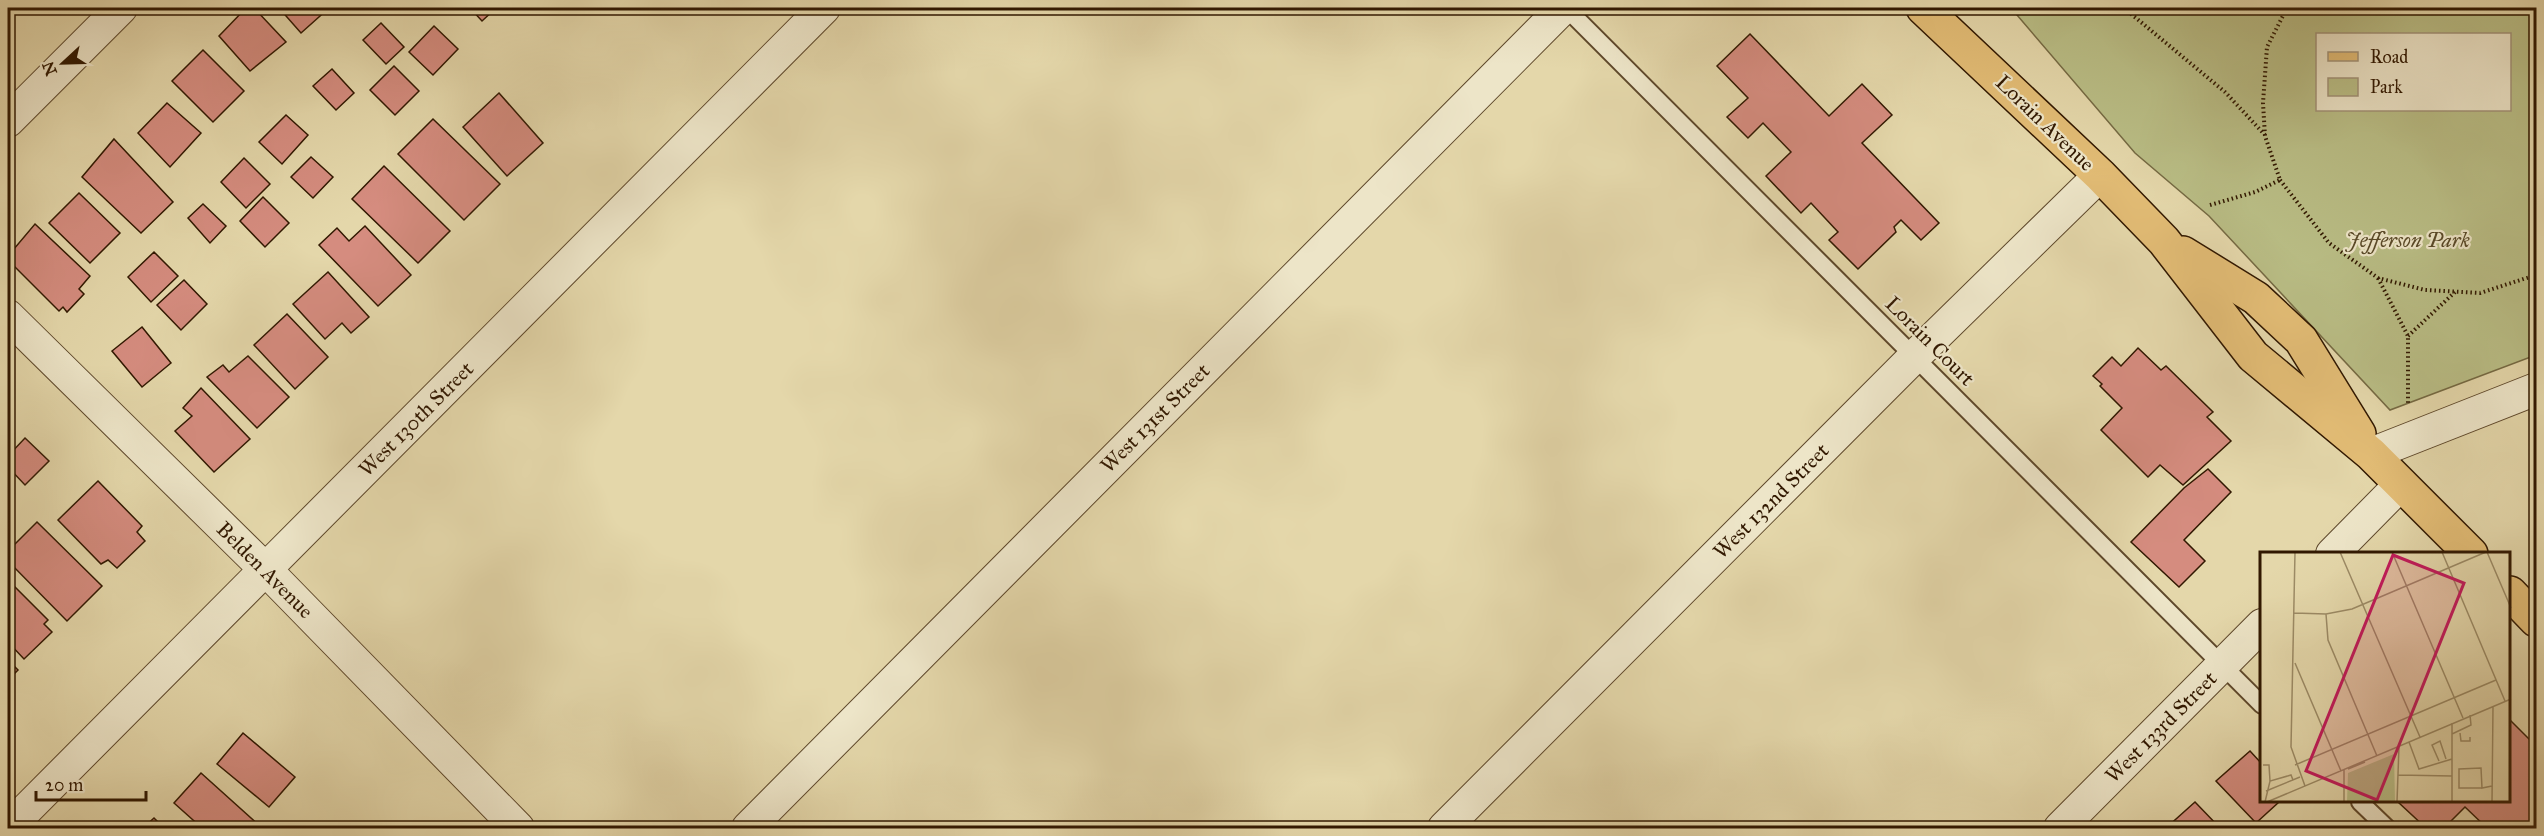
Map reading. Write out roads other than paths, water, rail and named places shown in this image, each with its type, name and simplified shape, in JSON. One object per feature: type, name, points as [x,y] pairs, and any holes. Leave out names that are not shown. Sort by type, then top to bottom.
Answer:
[{"type":"main road","name":"Lorain Avenue","points":[[1923,8],[2100,176],[2164,241],[2253,356],[2372,454],[2469,552]]},
{"type":"main road","name":"Lorain Avenue","points":[[2164,241],[2256,298],[2301,340],[2372,454]]},
{"type":"main road","points":[[2511,594],[2536,620]]},
{"type":"street","points":[[8,121],[121,8]]},
{"type":"street","name":"West 130th Street","points":[[8,828],[824,8]]},
{"type":"street","name":"West 131st Street","points":[[748,828],[1565,8]]},
{"type":"street","name":"West 132nd Street","points":[[1444,828],[1914,357],[2100,176]]},
{"type":"street","name":"Belden Avenue","points":[[8,316],[266,570],[518,828]]},
{"type":"street","points":[[2372,454],[2536,389]]},
{"type":"street","points":[[2334,552],[2401,484]]},
{"type":"street","name":"West 133rd Street","points":[[2060,828],[2260,627]]},
{"type":"lane","name":"Lorain Court","points":[[1565,8],[2260,703]]},
{"type":"lane","points":[[2362,803],[2387,828]]},
{"type":"park label","name":"Jefferson Park","points":[[2408,240]]}]
